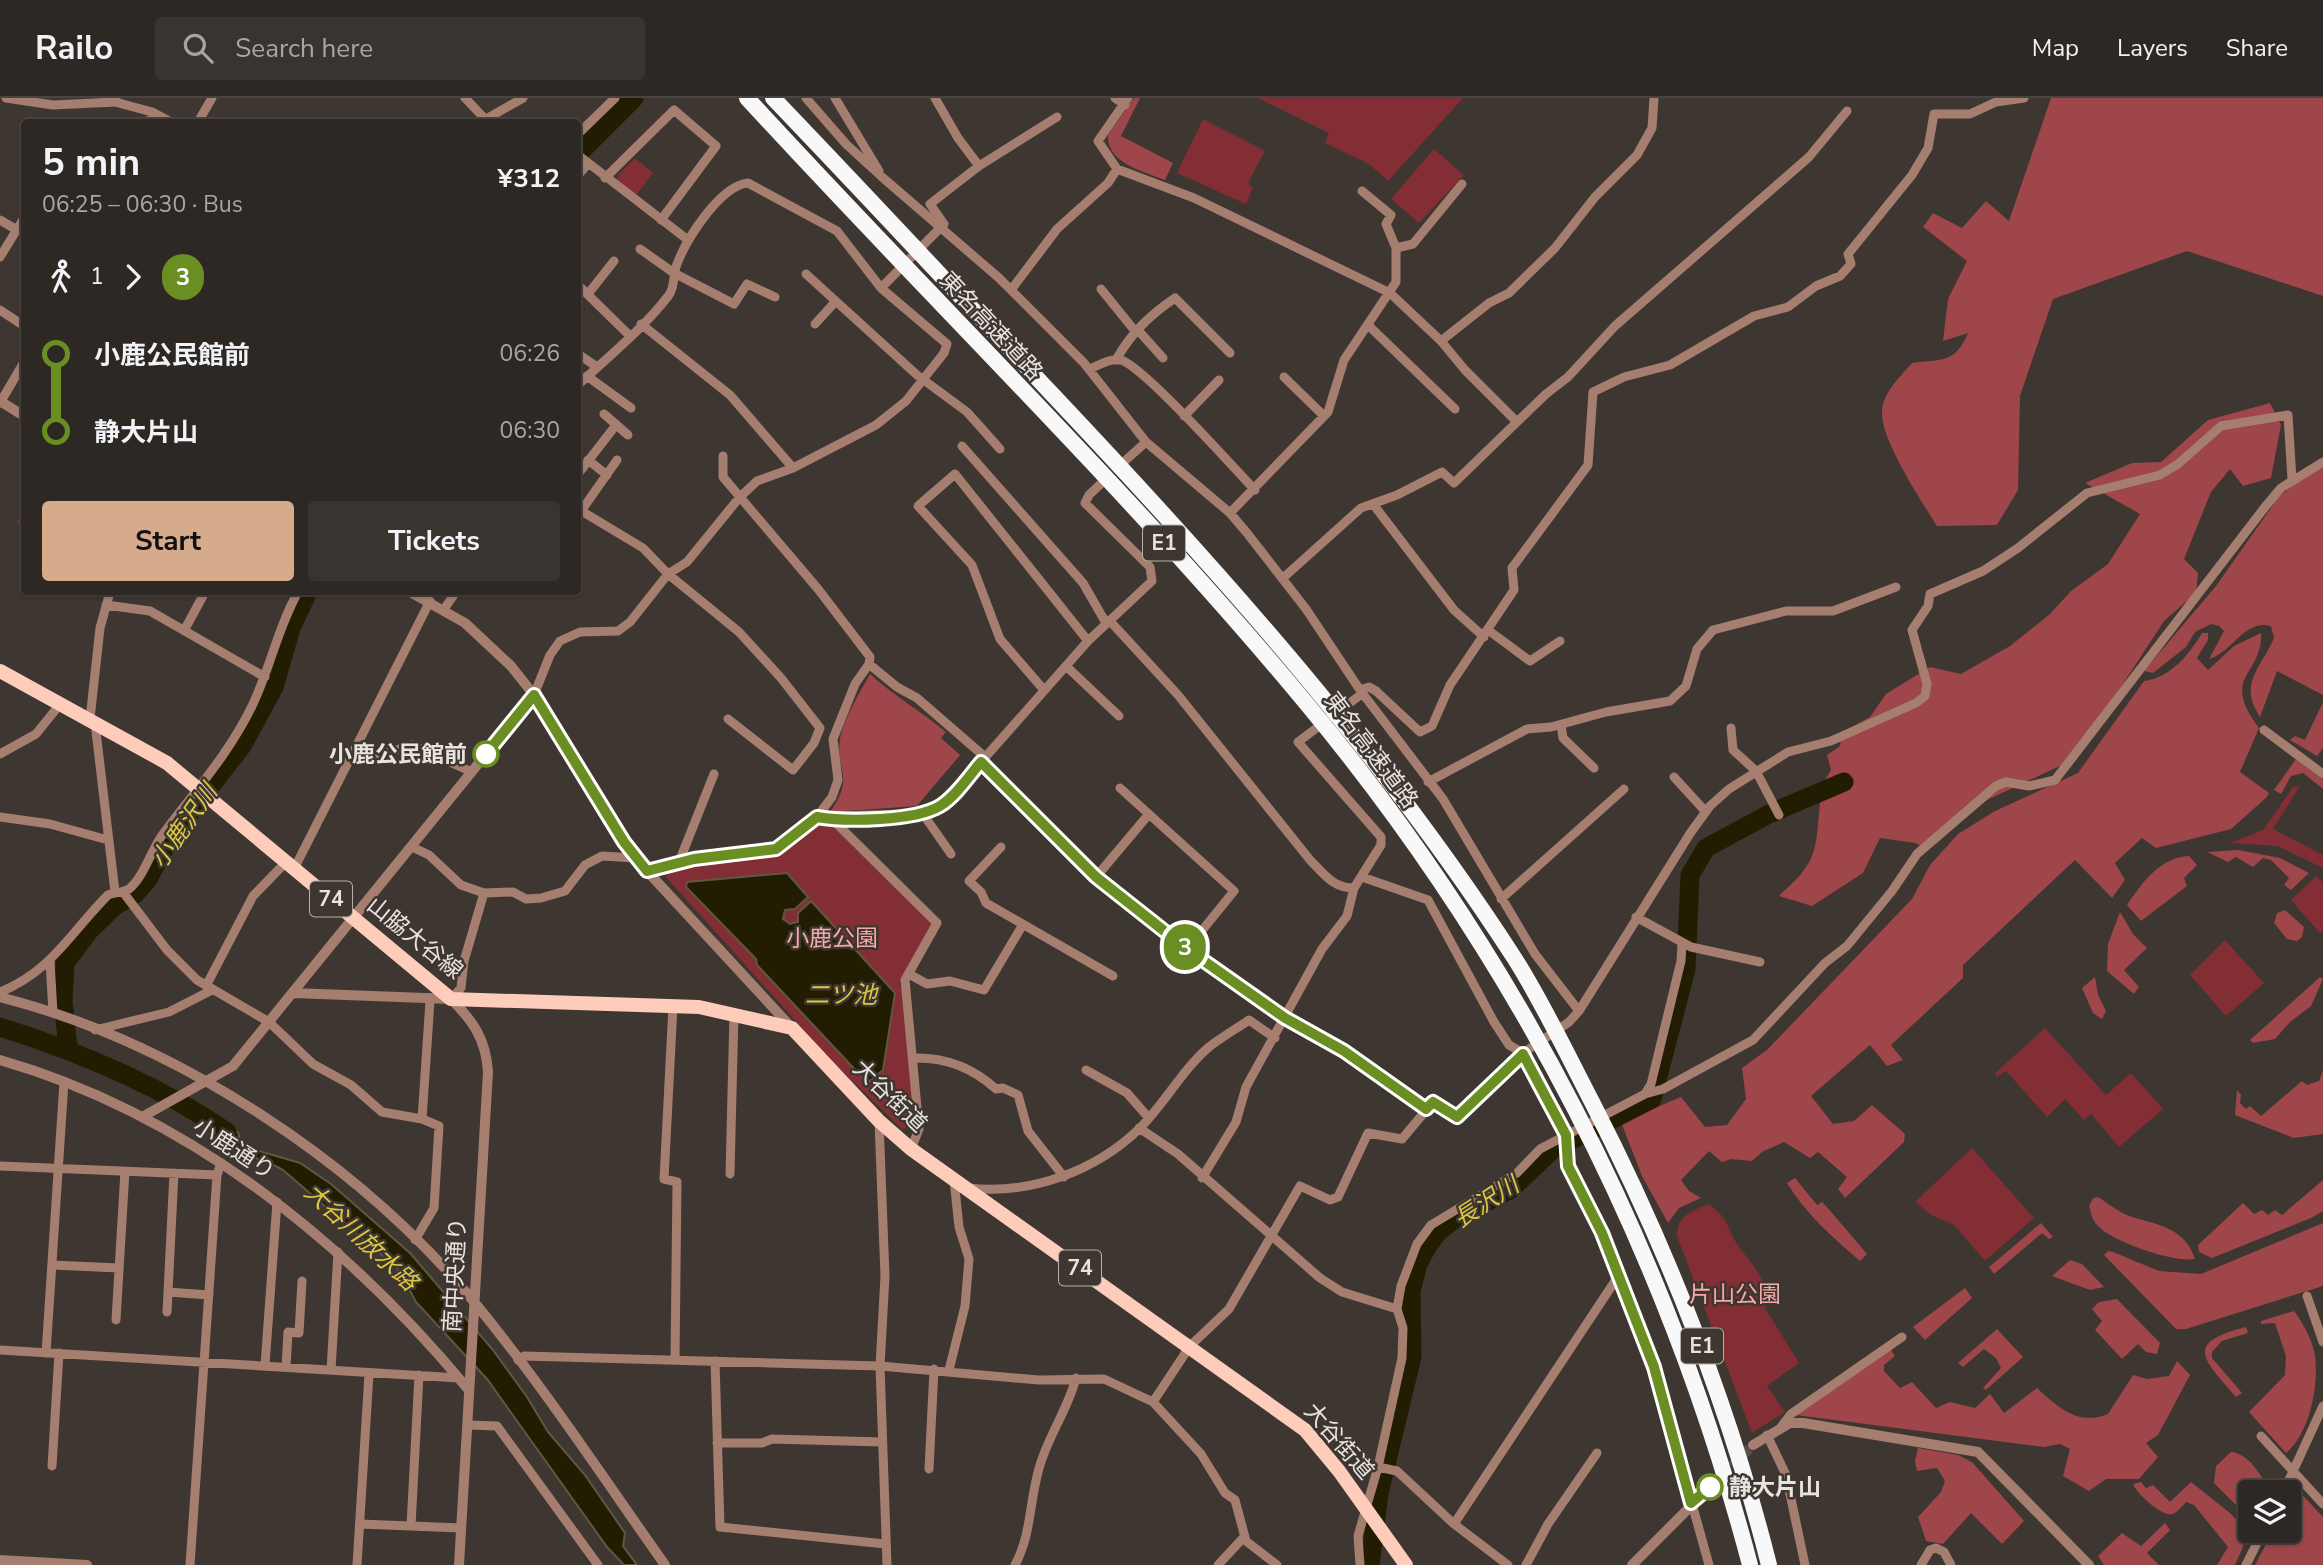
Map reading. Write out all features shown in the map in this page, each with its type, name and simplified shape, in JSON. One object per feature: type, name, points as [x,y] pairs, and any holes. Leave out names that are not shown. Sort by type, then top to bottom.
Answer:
[{"type":"highway","name":"東名高速道路","points":[[747,98],[1124,499],[1306,702],[1455,904],[1532,1028],[1592,1142],[1676,1331],[1706,1415],[1750,1565]]},
{"type":"highway","name":"東名高速道路","points":[[773,98],[1149,497],[1359,739],[1457,873],[1517,963],[1550,1020],[1660,1240],[1697,1332],[1738,1450],[1769,1565]]},
{"type":"main road","name":"山脇大谷線","points":[[0,671],[167,763],[205,791],[451,999],[673,1006],[734,1013],[792,1028]]},
{"type":"main road","name":"大谷街道","points":[[792,1028],[878,1121],[911,1149],[1305,1430],[1366,1508],[1406,1565]]},
{"type":"street","points":[[6,98],[27,99],[53,106],[116,100],[165,119]]},
{"type":"street","points":[[200,119],[212,98]]},
{"type":"street","points":[[465,98],[481,119]]},
{"type":"street","points":[[486,119],[523,98]]},
{"type":"street","points":[[581,131],[615,98]]},
{"type":"street","points":[[804,98],[938,232],[1011,290],[1090,369],[1143,445],[1230,513],[1283,578],[1359,694],[1443,799],[1535,954],[1579,1011]]},
{"type":"street","points":[[835,98],[882,177]]},
{"type":"street","points":[[1115,98],[1126,101],[1098,141],[1117,169],[1194,198],[1390,293],[1441,341],[1465,370],[1517,422]]},
{"type":"street","points":[[1441,341],[1489,303],[1509,293],[1637,155],[1652,128],[1654,98]]},
{"type":"street","points":[[1202,1178],[1236,1122],[1243,1094],[1322,949],[1347,916],[1354,888],[1381,845],[1381,837],[1298,742],[1369,687],[1420,732],[1432,726],[1450,685],[1514,590],[1513,568],[1588,465],[1593,393],[1624,377],[1670,365],[1754,316],[1788,307],[1816,286],[1840,276],[1851,264],[1848,254],[1912,174],[1928,148],[1934,114],[1970,114],[1996,102],[2024,98]]},
{"type":"street","points":[[937,99],[979,166]]},
{"type":"street","points":[[605,178],[674,110],[716,146],[661,220]]},
{"type":"street","points":[[1283,578],[1360,508],[1442,472],[1454,483],[1568,377],[1615,326],[1765,191],[1809,157],[1847,111]]},
{"type":"street","points":[[151,119],[152,112]]},
{"type":"street","points":[[883,285],[944,224],[930,204],[979,166],[1057,117]]},
{"type":"street","points":[[581,158],[688,240]]},
{"type":"street","points":[[581,171],[588,164]]},
{"type":"street","points":[[1011,290],[1057,229],[1108,183],[1117,169]]},
{"type":"street","points":[[534,695],[550,655],[560,641],[580,632],[618,631],[630,622],[668,574],[687,562],[739,498],[757,481],[793,468],[876,425],[906,401],[944,354],[947,345],[941,336],[883,285],[837,231],[748,183],[735,185],[726,193],[688,240],[674,273],[671,292],[630,336],[581,382]]},
{"type":"street","points":[[1396,248],[1413,244],[1462,184]]},
{"type":"street","points":[[1230,513],[1324,416],[1344,360],[1396,282],[1396,248],[1386,224],[1391,215],[1362,191]]},
{"type":"street","points":[[0,220],[17,230]]},
{"type":"street","points":[[0,257],[21,223]]},
{"type":"street","points":[[640,249],[674,273],[734,304],[747,284],[775,297]]},
{"type":"street","points":[[587,294],[614,261]]},
{"type":"street","points":[[806,274],[917,375],[925,378],[967,412],[1000,449]]},
{"type":"street","points":[[581,289],[630,336]]},
{"type":"street","points":[[1101,289],[1163,358]]},
{"type":"street","points":[[1090,369],[1116,360],[1136,330],[1175,298],[1230,353]]},
{"type":"street","points":[[815,324],[836,301]]},
{"type":"street","points":[[0,310],[21,324]]},
{"type":"street","points":[[641,324],[730,395],[793,468]]},
{"type":"street","points":[[1368,326],[1455,409]]},
{"type":"street","points":[[581,356],[597,367]]},
{"type":"street","points":[[1116,360],[1133,368],[1184,416],[1255,490]]},
{"type":"street","points":[[21,367],[0,402],[21,414]]},
{"type":"street","points":[[587,376],[631,408]]},
{"type":"street","points":[[1284,377],[1324,416]]},
{"type":"street","points":[[1184,416],[1219,380]]},
{"type":"street","points":[[604,414],[628,435]]},
{"type":"street","points":[[1153,1402],[1190,1346],[1229,1309],[1300,1186],[1330,1200],[1338,1197],[1368,1133],[1402,1139],[1433,1102],[1457,1117],[1523,1054],[1569,1022],[1579,1011],[1636,917],[1706,812],[1729,789],[1788,752],[1832,741],[1874,724],[1926,696],[1927,684],[1912,629],[1928,606],[1930,594],[1983,571],[2018,548],[2087,493],[2132,485],[2160,475],[2178,464],[2221,426],[2288,415],[2292,480]]},
{"type":"street","points":[[581,470],[616,425]]},
{"type":"street","points":[[817,817],[832,820],[923,814],[943,805],[1088,641],[1152,581],[1150,566],[1087,506],[1085,499],[1143,445]]},
{"type":"street","points":[[962,446],[1083,583],[1108,622],[1178,695],[1310,860],[1334,884],[1342,888],[1354,888]]},
{"type":"street","points":[[647,871],[679,862],[776,849],[817,817],[832,797],[838,780],[833,739],[855,684],[869,664],[870,657],[818,589],[723,477],[723,456]]},
{"type":"street","points":[[588,460],[607,475]]},
{"type":"street","points":[[581,508],[617,460]]},
{"type":"street","points":[[1360,1565],[1358,1536],[1378,1467],[1402,1358],[1403,1328],[1397,1309],[1408,1261],[1431,1225],[1492,1190],[1517,1172],[1540,1149],[1646,1094],[1663,1089],[1753,1040],[1825,963],[1847,946],[1892,891],[1917,854],[1996,786],[2006,782],[2029,786],[2055,780],[2203,589],[2229,550],[2281,488],[2323,462]]},
{"type":"street","points":[[1044,690],[1000,639],[972,565],[918,506],[955,474],[1088,641]]},
{"type":"street","points":[[1373,504],[1454,610],[1530,661],[1560,641]]},
{"type":"street","points":[[581,511],[643,548],[668,574],[739,632],[781,678],[820,728],[833,739]]},
{"type":"street","points":[[1428,782],[1527,729],[1561,725],[1677,697],[1686,686],[1697,649],[1713,630],[1801,609],[1833,611],[1896,587]]},
{"type":"street","points":[[108,595],[100,628],[93,720],[107,840],[119,892],[167,950],[209,988],[269,1022],[313,1064],[351,1085],[382,1111],[422,1119],[439,1126],[434,1208],[415,1240]]},
{"type":"street","points":[[185,629],[203,595]]},
{"type":"street","points":[[0,994],[25,982],[50,961],[101,903],[133,884],[156,843],[205,791],[265,677],[284,620],[296,595]]},
{"type":"street","name":"大谷街道","points":[[417,595],[444,609],[484,638],[534,695],[635,858],[792,1028]]},
{"type":"street","points":[[444,609],[454,595]]},
{"type":"street","points":[[95,1030],[169,1012],[209,988],[253,897],[291,864],[353,754],[430,601]]},
{"type":"street","points":[[106,605],[150,611],[265,677]]},
{"type":"street","points":[[869,664],[897,687],[918,698],[983,760],[1096,877],[1187,949],[1285,1018],[1344,1051],[1426,1109]]},
{"type":"street","points":[[1066,666],[1119,716]]},
{"type":"street","name":"小鹿通り","points":[[142,1117],[233,1066],[534,695]]},
{"type":"street","points":[[0,754],[36,734],[61,703]]},
{"type":"street","points":[[728,719],[793,770],[814,743],[820,728]]},
{"type":"street","points":[[1561,725],[1563,738],[1594,768]]},
{"type":"street","points":[[1731,728],[1733,750],[1756,771],[1777,811]]},
{"type":"street","points":[[2264,730],[2323,774]]},
{"type":"street","points":[[353,754],[371,758],[412,745],[472,772]]},
{"type":"street","points":[[679,862],[714,774]]},
{"type":"street","points":[[1674,777],[1706,812]]},
{"type":"street","points":[[1120,788],[1234,891],[1187,949]]},
{"type":"street","points":[[1501,899],[1624,789]]},
{"type":"street","points":[[923,814],[951,854]]},
{"type":"street","points":[[1096,877],[1149,814]]},
{"type":"street","points":[[0,817],[50,824],[107,840]]},
{"type":"street","points":[[832,820],[937,923],[905,980],[919,1129],[911,1149]]},
{"type":"street","points":[[412,847],[429,855],[461,885],[484,894],[513,892],[526,899],[565,891],[585,865],[603,856],[635,858]]},
{"type":"street","points":[[1001,847],[970,881],[981,892],[986,903],[1113,976]]},
{"type":"street","points":[[1362,877],[1429,900],[1502,1033],[1509,1045],[1523,1054],[1566,1135],[1566,1158],[1602,1233],[1654,1367],[1709,1565]]},
{"type":"street","points":[[293,993],[430,1001],[451,999],[461,988],[464,961],[484,894]]},
{"type":"street","points":[[1636,917],[1685,945],[1760,962]]},
{"type":"street","points":[[909,974],[927,984],[950,981],[984,990],[1022,926]]},
{"type":"street","points":[[1646,1094],[1651,1084],[1685,945]]},
{"type":"street","points":[[50,961],[53,1013]]},
{"type":"street","points":[[0,994],[157,1056],[206,1083],[315,1154],[415,1240],[475,1303],[665,1565]]},
{"type":"street","name":"南中央通り","points":[[451,999],[476,1026],[487,1060],[459,1565]]},
{"type":"street","points":[[422,1119],[430,1001]]},
{"type":"street","points":[[673,1006],[664,1180],[677,1182],[675,1360]]},
{"type":"street","points":[[730,1174],[734,1013]]},
{"type":"street","points":[[949,1370],[965,1306],[969,1259],[959,1227],[959,1183],[985,1190],[1064,1177],[1096,1160],[1139,1128],[1210,1046],[1249,1020],[1275,1038]]},
{"type":"street","points":[[913,1058],[933,1057],[976,1070],[996,1089],[1003,1088],[1018,1095],[1028,1131],[1064,1177]]},
{"type":"street","name":"小鹿通り","points":[[0,1060],[64,1082],[142,1117],[221,1163],[277,1202],[338,1252],[421,1334],[468,1390]]},
{"type":"street","points":[[1086,1070],[1127,1093],[1148,1118]]},
{"type":"street","points":[[46,1353],[64,1082]]},
{"type":"street","points":[[878,1121],[885,1276],[880,1366],[887,1565]]},
{"type":"street","points":[[1139,1128],[1178,1154],[1270,1236],[1342,1292],[1397,1309]]},
{"type":"street","points":[[190,1565],[217,1175],[221,1163]]},
{"type":"street","points":[[0,1166],[217,1175]]},
{"type":"street","points":[[116,1320],[125,1171]]},
{"type":"street","points":[[167,1312],[174,1173]]},
{"type":"street","points":[[265,1365],[277,1202]]},
{"type":"street","points":[[331,1370],[338,1252]]},
{"type":"street","points":[[51,1265],[119,1268]]},
{"type":"street","points":[[1454,1524],[1619,1275]]},
{"type":"street","points":[[286,1367],[288,1332],[299,1333],[302,1281]]},
{"type":"street","points":[[168,1292],[209,1295]]},
{"type":"street","points":[[2307,1296],[2323,1342]]},
{"type":"street","points":[[1781,1427],[1791,1414],[1902,1337]]},
{"type":"street","points":[[0,1350],[459,1378]]},
{"type":"street","points":[[52,1466],[59,1353]]},
{"type":"street","points":[[518,1360],[524,1356],[880,1366],[1039,1380],[1104,1379],[1153,1402],[1201,1454],[1226,1493],[1236,1500],[1244,1538],[1277,1565]]},
{"type":"street","points":[[715,1361],[720,1527],[885,1544]]},
{"type":"street","points":[[929,1469],[933,1369]]},
{"type":"street","points":[[357,1565],[369,1374]]},
{"type":"street","points":[[411,1526],[419,1375]]},
{"type":"street","points":[[1015,1565],[1026,1545],[1030,1499],[1042,1458],[1069,1405],[1076,1378]]},
{"type":"street","points":[[2289,1480],[2323,1406]]},
{"type":"street","points":[[1753,1445],[1790,1423],[1803,1423],[1978,1452],[2089,1565]]},
{"type":"street","points":[[468,1425],[498,1426],[598,1565]]},
{"type":"street","points":[[1767,1435],[1786,1475],[1805,1565]]},
{"type":"street","points":[[2261,1436],[2323,1504]]},
{"type":"street","points":[[717,1443],[762,1443],[772,1439],[882,1442]]},
{"type":"street","points":[[1526,1565],[1548,1524],[1597,1453]]},
{"type":"street","points":[[1378,1467],[1397,1471],[1454,1524],[1508,1565]]},
{"type":"street","points":[[1632,1565],[1691,1503],[1710,1487]]},
{"type":"street","points":[[360,1524],[461,1528]]},
{"type":"street","points":[[1218,1565],[1244,1538]]},
{"type":"street","points":[[2246,1565],[2257,1543]]},
{"type":"street","points":[[1921,1565],[1930,1550],[1936,1548],[1944,1552],[1951,1565]]},
{"type":"street","points":[[0,1560],[87,1565]]},
{"type":"green space","points":[[1258,98],[1463,98],[1388,181],[1369,164],[1325,143],[1329,133]]},
{"type":"green space","points":[[1203,119],[1265,151],[1248,183],[1253,188],[1246,204],[1177,173]]},
{"type":"green space","points":[[1434,149],[1464,175],[1419,223],[1391,199]]},
{"type":"green space","points":[[635,158],[653,173],[636,195],[617,181],[618,175]]},
{"type":"green space","points":[[2300,786],[2273,829],[2323,855],[2323,868],[2278,846],[2230,843],[2263,830],[2293,787]]},
{"type":"green space","name":"小鹿公園","points":[[825,821],[933,920],[926,941],[899,984],[903,990],[914,1125],[902,1129],[830,1059],[665,876],[674,869],[700,862],[770,856]]},
{"type":"green space","points":[[2316,876],[2323,882],[2323,931],[2320,933],[2291,900]]},
{"type":"green space","points":[[2225,940],[2264,983],[2226,1016],[2190,975]]},
{"type":"green space","points":[[2045,1028],[2106,1095],[2131,1073],[2163,1109],[2119,1147],[2091,1114],[2084,1120],[2065,1099],[2047,1117],[2006,1071],[1997,1077],[1995,1073]]},
{"type":"green space","points":[[1972,1148],[2034,1218],[1985,1261],[1954,1225],[1931,1215],[1915,1202]]},
{"type":"green space","name":"片山公園","points":[[1708,1204],[1724,1219],[1764,1282],[1770,1295],[1765,1308],[1799,1363],[1767,1386],[1785,1412],[1752,1433],[1677,1236],[1682,1219]]},
{"type":"shaded area","points":[[1134,98],[1140,98],[1121,136],[1173,163],[1165,180],[1128,165],[1113,153],[1109,145],[1108,135]]},
{"type":"shaded area","points":[[2051,98],[2323,98],[2323,296],[2187,251],[2053,299],[2020,396],[2018,490],[1997,525],[1937,526],[1895,454],[1883,425],[1882,413],[1888,392],[1912,363],[1939,360],[1952,355],[1968,333],[1943,341],[1948,299],[1967,261],[1923,227],[1933,213],[1962,228],[1986,201],[2009,221]]},
{"type":"shaded area","points":[[2270,403],[2281,425],[2271,478],[2243,486],[2230,469],[2211,492],[2184,559],[2198,573],[2196,593],[2164,621],[2119,690],[2062,765],[1989,799],[1949,824],[1925,849],[1916,843],[1880,838],[1863,873],[1812,906],[1779,896],[1800,875],[1812,856],[1822,793],[1831,770],[1827,755],[1839,747],[1845,731],[1870,717],[1886,694],[1930,667],[1961,674],[2010,646],[2050,614],[2071,591],[2108,564],[2140,514],[2085,483],[2132,463],[2161,462],[2208,420]]},
{"type":"shaded area","points":[[2323,458],[2323,695],[2277,671],[2260,717],[2251,695],[2251,686],[2274,638],[2271,626],[2253,627],[2217,656],[2209,659],[2224,631],[2211,624],[2195,632],[2186,647],[2153,673],[2144,671],[2216,586],[2278,498]]},
{"type":"shaded area","points":[[2202,633],[2208,633],[2208,640],[2197,658],[2208,670],[2234,646],[2261,633],[2256,659],[2243,686],[2243,697],[2259,728],[2240,772],[2269,793],[2267,797],[2231,829],[2156,848],[2142,838],[2115,863],[2125,880],[2112,898],[2075,860],[1963,965],[1963,978],[1891,1045],[1903,1060],[1887,1066],[1870,1045],[1811,1096],[1833,1124],[1854,1121],[1872,1105],[1905,1134],[1904,1142],[1845,1198],[1838,1189],[1847,1177],[1818,1152],[1810,1158],[1784,1142],[1762,1152],[1752,1161],[1731,1159],[1722,1162],[1709,1151],[1681,1180],[1689,1191],[1701,1198],[1679,1208],[1668,1223],[1642,1176],[1621,1122],[1681,1097],[1705,1127],[1727,1125],[1746,1099],[1742,1068],[1767,1050],[1912,899],[1930,865],[1958,834],[1995,811],[2078,773],[2144,681],[2162,675],[2178,664]]},
{"type":"shaded area","points":[[870,674],[946,732],[941,738],[960,755],[917,806],[830,812],[842,790],[843,774],[839,750],[842,732]]},
{"type":"shaded area","points":[[2323,702],[2323,748],[2317,756],[2290,740],[2295,736],[2305,740]]},
{"type":"shaded area","points":[[2296,759],[2323,780],[2323,789],[2303,773],[2291,776],[2281,794],[2274,790]]},
{"type":"shaded area","points":[[2238,850],[2280,858],[2309,873],[2291,890],[2284,885],[2289,878],[2271,860],[2263,858],[2253,867],[2236,857],[2228,862],[2207,852]]},
{"type":"shaded area","points":[[2189,856],[2197,865],[2184,878],[2187,886],[2141,921],[2127,905],[2139,888],[2161,866],[2179,857]]},
{"type":"shaded area","points":[[2285,910],[2304,927],[2302,937],[2297,941],[2287,939],[2274,923],[2277,913]]},
{"type":"shaded area","points":[[2120,912],[2133,934],[2147,948],[2124,970],[2139,987],[2134,994],[2107,971],[2108,944]]},
{"type":"shaded area","points":[[2095,977],[2098,995],[2106,1011],[2102,1019],[2093,1013],[2082,988]]},
{"type":"shaded area","points":[[2320,977],[2323,979],[2311,1006],[2290,1022],[2275,1039],[2253,1043],[2250,1040]]},
{"type":"shaded area","points":[[2323,1070],[2323,1134],[2294,1138],[2235,1115],[2237,1090],[2241,1095],[2240,1103],[2246,1109],[2250,1106],[2261,1116],[2302,1081],[2307,1085],[2319,1081]]},
{"type":"shaded area","points":[[1795,1178],[1817,1205],[1822,1202],[1827,1207],[1867,1254],[1860,1261],[1802,1205],[1787,1183]]},
{"type":"shaded area","points":[[2323,1180],[2323,1211],[2311,1218],[2212,1258],[2199,1252],[2198,1245],[2243,1203],[2254,1214],[2262,1210],[2268,1215],[2275,1210],[2282,1215]]},
{"type":"shaded area","points":[[2098,1197],[2128,1216],[2178,1234],[2185,1240],[2195,1259],[2159,1255],[2130,1245],[2106,1232],[2094,1221],[2089,1206],[2093,1198]]},
{"type":"shaded area","points":[[2041,1223],[2053,1237],[2049,1239],[2042,1233],[1994,1274],[1989,1267]]},
{"type":"shaded area","points":[[2323,1223],[2323,1286],[2186,1329],[2176,1329],[2104,1255],[2108,1251],[2113,1252],[2159,1271],[2201,1274]]},
{"type":"shaded area","points":[[2070,1260],[2082,1264],[2104,1287],[2090,1290],[2052,1276]]},
{"type":"shaded area","points":[[1965,1288],[1972,1298],[1925,1340],[1913,1327]]},
{"type":"shaded area","points":[[2117,1299],[2160,1343],[2157,1354],[2146,1352],[2138,1344],[2122,1359],[2095,1330],[2102,1321],[2092,1309],[2099,1302]]},
{"type":"shaded area","points":[[2294,1311],[2312,1344],[2316,1381],[2307,1421],[2286,1453],[2249,1412],[2285,1375],[2286,1356],[2275,1323],[2261,1324],[2261,1321]]},
{"type":"shaded area","points":[[2246,1327],[2248,1333],[2222,1341],[2212,1352],[2212,1358],[2242,1393],[2236,1397],[2208,1362],[2206,1346],[2213,1339]]},
{"type":"shaded area","points":[[1997,1329],[2023,1357],[1986,1390],[1983,1388],[2001,1368],[1996,1358],[1984,1349],[1963,1367],[1958,1363]]},
{"type":"shaded area","points":[[1890,1348],[1895,1356],[1884,1365],[1884,1371],[1900,1388],[1912,1382],[1936,1408],[1950,1402],[1975,1408],[1990,1394],[2004,1413],[2037,1388],[2070,1413],[2087,1418],[2097,1417],[2108,1414],[2133,1375],[2147,1379],[2169,1376],[2177,1361],[2190,1375],[2158,1435],[2146,1443],[2158,1457],[2139,1479],[2106,1479],[2089,1491],[2063,1476],[2070,1449],[2060,1444],[2044,1447],[1796,1415]]},
{"type":"shaded area","points":[[1918,1448],[1958,1455],[1972,1462],[2024,1521],[2002,1544],[1971,1513],[1943,1544],[1926,1541],[1918,1517],[1941,1492],[1945,1481],[1937,1468],[1917,1471],[1915,1461]]},
{"type":"shaded area","points":[[2231,1452],[2238,1454],[2250,1462],[2263,1480],[2238,1480],[2238,1507],[2214,1483],[2216,1466]]},
{"type":"shaded area","points":[[2141,1482],[2146,1488],[2153,1485],[2170,1502],[2191,1482],[2238,1521],[2238,1543],[2245,1543],[2235,1565],[2217,1565],[2228,1547],[2194,1505],[2186,1502],[2173,1514],[2163,1512],[2144,1499],[2133,1484]]},
{"type":"shaded area","points":[[2301,1493],[2323,1517],[2323,1565],[2255,1565],[2267,1543],[2301,1543]]},
{"type":"shaded area","points":[[2165,1523],[2170,1530],[2147,1553],[2159,1565],[2104,1565],[2098,1556],[2122,1533],[2141,1546]]},
{"type":"water","name":"二ツ池","points":[[787,873],[808,897],[795,909],[785,910],[783,919],[790,924],[798,922],[798,913],[811,901],[895,993],[883,1070],[870,1081],[861,1076],[757,965],[756,959],[686,887],[687,882]]},
{"type":"water","points":[[203,1116],[227,1124],[239,1134],[239,1140],[252,1149],[300,1163],[331,1184],[410,1253],[493,1350],[548,1432],[585,1475],[625,1533],[623,1546],[637,1565],[624,1565],[607,1547],[487,1379],[416,1302],[398,1269],[283,1170],[233,1148]]},
{"type":"waterway","name":"小鹿沢川","points":[[581,151],[634,98]]},
{"type":"waterway","name":"小鹿沢川","points":[[68,1048],[63,1001],[65,963],[89,931],[116,905],[135,894],[148,879],[170,838],[242,746],[274,687],[291,628],[307,595]]},
{"type":"waterway","name":"長沢川","points":[[1370,1565],[1379,1493],[1412,1357],[1411,1291],[1418,1264],[1427,1247],[1438,1232],[1456,1218],[1511,1189],[1552,1150],[1652,1099],[1686,969],[1690,875],[1706,848],[1769,814],[1844,782]]},
{"type":"waterway","name":"大谷川放水路","points":[[0,1027],[59,1047],[146,1084],[227,1132]]},
{"type":"tunnel","points":[[1710,1487],[1753,1445]]},
{"type":"bus line","name":"3","points":[[486,754],[534,695],[624,842],[647,871],[694,859],[776,849],[817,817],[832,820],[923,814],[943,805],[981,762],[1096,877],[1187,949],[1285,1018],[1344,1051],[1426,1109],[1433,1102],[1457,1117],[1523,1054],[1566,1135],[1568,1166],[1602,1233],[1654,1367],[1691,1503],[1710,1487]]},
{"type":"place","name":"小鹿公民館前","points":[[486,754]]},
{"type":"place","name":"静大片山","points":[[1710,1487]]}]
